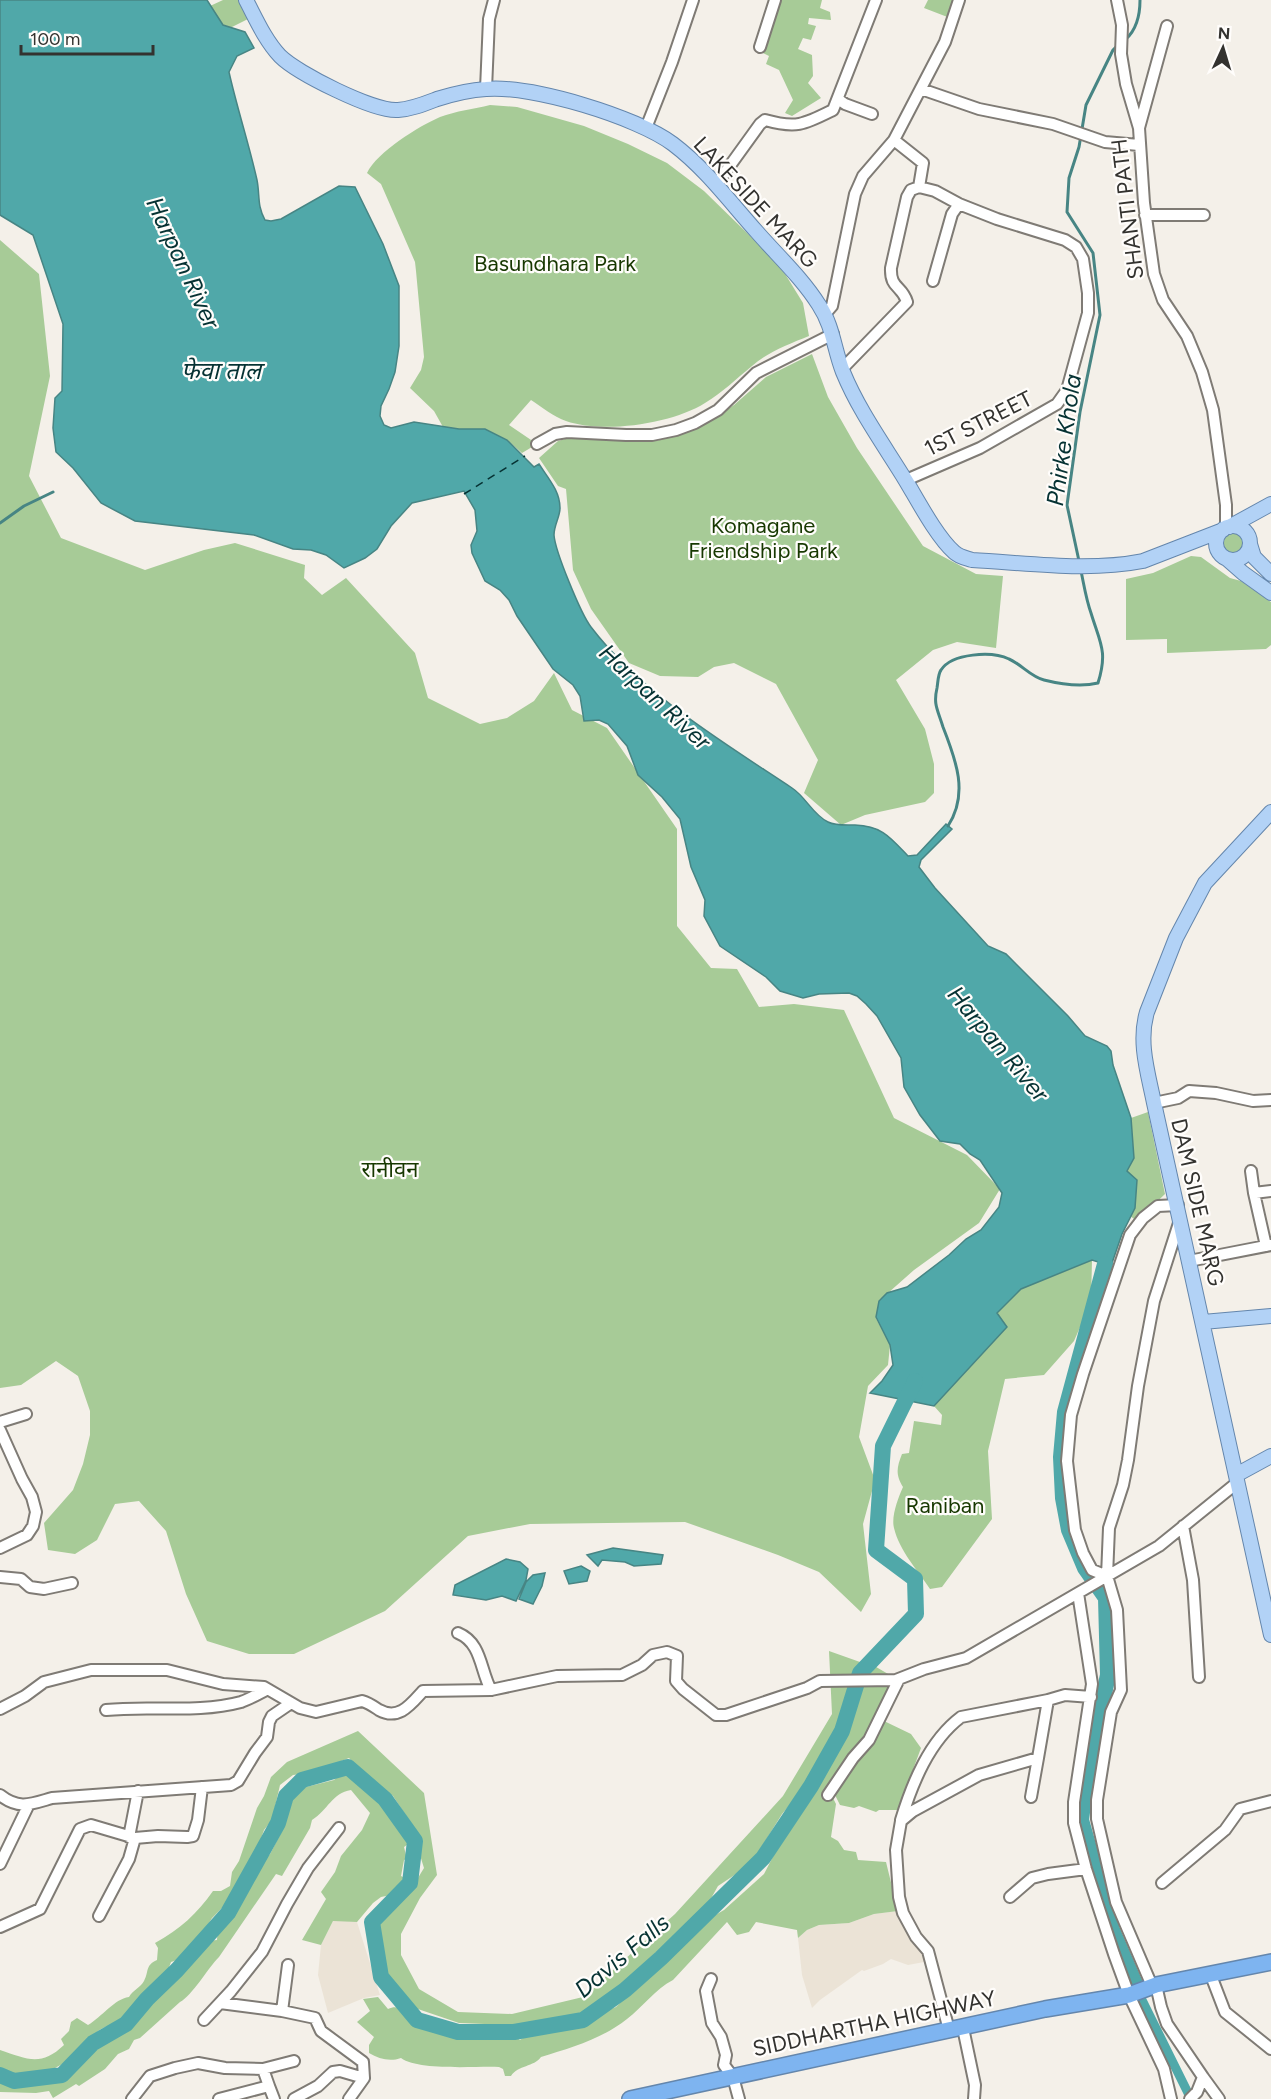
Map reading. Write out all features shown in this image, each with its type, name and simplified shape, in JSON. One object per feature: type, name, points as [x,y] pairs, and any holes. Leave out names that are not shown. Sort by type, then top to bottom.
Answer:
[{"type":"highway","name":"SIDDHARTHA HIGHWAY","points":[[630,2099],[1045,2009],[1129,1995],[1152,1986],[1271,1962]]},
{"type":"main road","name":"LAKESIDE MARG","points":[[246,0],[266,37],[285,60],[311,76],[372,106],[389,110],[405,110],[440,98],[486,89],[516,90],[564,99],[646,128],[674,145],[702,169],[791,269],[825,314],[842,369],[871,428],[906,480],[921,508],[953,551],[962,557],[972,560],[1064,566],[1143,561],[1226,528]]},
{"type":"main road","points":[[1267,506],[1226,528],[1218,536],[1216,543],[1218,550],[1225,557],[1271,593]]},
{"type":"main road","points":[[1174,548],[1204,548],[1225,557],[1240,558],[1247,553],[1251,521],[1267,506]]},
{"type":"main road","points":[[1226,528],[1241,528],[1250,541],[1254,557],[1271,574]]},
{"type":"main road","name":"DAM SIDE MARG","points":[[1271,812],[1204,883],[1176,939],[1147,1012],[1143,1043],[1154,1103],[1237,1478],[1267,1593],[1271,1635]]},
{"type":"main road","points":[[1203,1322],[1271,1316]]},
{"type":"main road","points":[[1237,1478],[1271,1456]]},
{"type":"street","points":[[486,89],[489,19],[494,0]]},
{"type":"street","points":[[646,128],[693,0]]},
{"type":"street","points":[[760,47],[775,0]]},
{"type":"street","points":[[716,185],[765,120],[793,126],[802,125],[833,110],[876,0]]},
{"type":"street","points":[[825,314],[832,306],[855,194],[863,176],[894,140],[945,42],[959,0]]},
{"type":"street","name":"SHANTI PATH","points":[[1118,0],[1122,26],[1121,54],[1126,84],[1139,128],[1145,215],[1154,274],[1159,292],[1187,336],[1202,372],[1213,410],[1226,506],[1226,528]]},
{"type":"street","points":[[1139,128],[1167,26]]},
{"type":"street","points":[[921,89],[979,109],[1072,129],[1105,142],[1139,145]]},
{"type":"street","points":[[838,99],[872,114]]},
{"type":"street","points":[[842,369],[907,302],[904,294],[891,279],[891,268],[907,197],[911,190],[919,187],[923,163],[894,140]]},
{"type":"street","name":"1ST STREET","points":[[906,480],[980,448],[1057,404],[1067,390],[1088,313],[1088,293],[1083,259],[1076,247],[1065,240],[959,204],[942,194],[919,187]]},
{"type":"street","points":[[933,281],[952,214],[959,204]]},
{"type":"street","points":[[1145,215],[1204,214]]},
{"type":"street","points":[[537,444],[555,434],[567,432],[652,435],[695,423],[718,410],[756,373],[833,334]]},
{"type":"street","points":[[1154,1103],[1178,1098],[1189,1091],[1216,1093],[1253,1101],[1271,1100]]},
{"type":"street","points":[[1190,1261],[1268,1246],[1254,1193],[1251,1171]]},
{"type":"street","points":[[1254,1193],[1271,1191]]},
{"type":"street","points":[[1104,1578],[1092,1570],[1075,1530],[1067,1461],[1071,1415],[1130,1235],[1143,1218],[1158,1206],[1178,1205]]},
{"type":"street","points":[[1180,1220],[1154,1301],[1138,1386],[1128,1460],[1123,1485],[1109,1528],[1104,1578],[1117,1610],[1121,1690],[1111,1712],[1097,1800],[1097,1819],[1116,1902],[1167,2024],[1219,2099]]},
{"type":"street","points":[[0,1422],[26,1414]]},
{"type":"street","points":[[0,1431],[32,1497],[36,1512],[33,1526],[27,1535],[0,1548]]},
{"type":"street","points":[[0,1709],[25,1696],[44,1682],[91,1670],[167,1670],[223,1684],[264,1687],[307,1711],[316,1712],[362,1701],[369,1702],[381,1712],[396,1713],[409,1709],[423,1691],[492,1690],[557,1676],[622,1674],[642,1665],[653,1655],[667,1652],[677,1656],[676,1681],[690,1696],[716,1715],[726,1715],[807,1688],[820,1681],[897,1679],[966,1658],[1160,1546],[1237,1478]]},
{"type":"street","points":[[1183,1526],[1193,1580],[1199,1677]]},
{"type":"street","points":[[0,1577],[21,1579],[30,1587],[44,1589],[72,1583]]},
{"type":"street","points":[[1078,1593],[1092,1684],[1074,1802],[1074,1823],[1086,1869],[1129,1995],[1164,2069],[1171,2099]]},
{"type":"street","points":[[458,1633],[468,1637],[476,1649],[484,1668],[485,1678],[492,1690]]},
{"type":"street","points":[[828,1795],[853,1758],[869,1740],[897,1679]]},
{"type":"street","points":[[106,1710],[131,1707],[168,1710],[206,1708],[243,1701],[266,1690]]},
{"type":"street","points":[[974,2099],[975,2085],[928,1951],[916,1937],[903,1913],[899,1897],[896,1850],[901,1821],[917,1776],[945,1731],[961,1717],[1065,1695],[1091,1697]]},
{"type":"street","points":[[1031,1797],[1048,1700]]},
{"type":"street","points":[[0,1795],[8,1802],[17,1805],[52,1798],[231,1785],[238,1781],[249,1761],[267,1737],[272,1716],[291,1702]]},
{"type":"street","points":[[901,1821],[913,1810],[979,1775],[1038,1758]]},
{"type":"street","points":[[0,1927],[40,1909],[80,1829],[91,1825],[132,1837],[186,1838],[193,1836],[198,1820],[202,1786]]},
{"type":"street","points":[[99,1916],[129,1859],[138,1791]]},
{"type":"street","points":[[1162,1883],[1225,1830],[1240,1809],[1271,1801]]},
{"type":"street","points":[[0,1864],[29,1804]]},
{"type":"street","points":[[204,2020],[262,1952],[309,1868],[339,1828]]},
{"type":"street","points":[[1010,1897],[1032,1878],[1086,1869]]},
{"type":"street","points":[[282,2011],[288,1965]]},
{"type":"street","points":[[1210,1973],[1225,2012],[1271,2049]]},
{"type":"street","points":[[711,1978],[706,1991],[712,2023],[722,2037],[726,2055],[724,2064],[733,2077],[739,2099]]},
{"type":"street","points":[[220,2003],[282,2011],[318,2020],[321,2031],[363,2062],[364,2078],[349,2099]]},
{"type":"street","points":[[132,2099],[150,2076],[175,2068],[198,2063],[225,2068],[262,2069],[294,2061]]},
{"type":"street","points":[[262,2069],[274,2099]]},
{"type":"street","points":[[294,2099],[318,2086],[333,2072],[340,2071],[364,2078]]},
{"type":"street","points":[[1194,2096],[1203,2077]]},
{"type":"street","points":[[219,2099],[269,2086]]},
{"type":"shaded area","points":[[898,1911],[924,1954],[924,1962],[908,1965],[891,1959],[883,1964],[862,1970],[812,2008],[802,1975],[798,1938],[807,1930],[819,1925],[849,1923],[874,1914]]},
{"type":"shaded area","points":[[333,1921],[357,1922],[380,1995],[364,1998],[328,2013],[318,1975],[321,1945]]},
{"type":"green space","points":[[223,0],[239,0],[250,18],[230,28],[223,25],[210,6]]},
{"type":"green space","points":[[775,0],[822,0],[820,8],[830,12],[831,20],[809,18],[808,24],[816,26],[811,40],[803,38],[798,49],[812,55],[813,76],[808,83],[821,98],[792,116],[785,113],[793,100],[779,70],[766,64],[769,56],[761,52],[760,47]]},
{"type":"green space","points":[[928,0],[956,0],[950,18],[924,8]]},
{"type":"green space","name":"Basundhara Park","points":[[490,105],[517,107],[584,126],[667,163],[704,191],[779,264],[803,303],[809,336],[765,357],[705,403],[675,416],[656,421],[618,427],[581,425],[562,419],[531,400],[509,425],[537,444],[522,453],[507,440],[443,427],[434,411],[410,388],[421,370],[424,357],[415,262],[381,184],[367,173],[389,148],[421,127],[446,115]]},
{"type":"green space","name":"रानीवन","points":[[0,240],[39,274],[50,376],[29,476],[61,538],[145,570],[204,550],[235,543],[305,565],[304,578],[322,595],[346,578],[415,653],[428,698],[480,724],[507,718],[534,701],[554,673],[572,710],[607,728],[677,829],[677,926],[711,968],[737,969],[759,1007],[794,1004],[844,1010],[894,1118],[967,1155],[1000,1189],[979,1223],[914,1270],[879,1301],[876,1318],[890,1345],[888,1365],[868,1386],[859,1437],[875,1480],[863,1524],[871,1594],[861,1612],[819,1572],[685,1522],[530,1524],[468,1536],[385,1611],[294,1654],[249,1654],[207,1641],[186,1594],[166,1531],[139,1501],[115,1504],[97,1540],[75,1554],[48,1550],[44,1523],[73,1490],[83,1464],[90,1435],[90,1411],[78,1376],[56,1361],[21,1385],[0,1388]]},
{"type":"green space","name":"Komagane Friendship Park","points":[[812,354],[828,397],[857,448],[923,546],[976,574],[1003,576],[996,648],[957,642],[933,650],[896,680],[925,729],[934,764],[934,793],[925,802],[865,815],[841,825],[804,793],[818,760],[776,684],[734,663],[714,667],[698,677],[660,676],[629,663],[591,609],[573,570],[566,489],[558,486],[539,458],[558,441],[569,438],[656,441],[705,424],[734,405],[766,377]]},
{"type":"green space","points":[[1233,533],[1240,536],[1243,543],[1240,550],[1233,553],[1226,550],[1223,543],[1226,536]]},
{"type":"green space","points":[[1191,556],[1201,557],[1230,578],[1241,581],[1271,602],[1271,645],[1266,649],[1167,653],[1167,639],[1126,640],[1126,579],[1153,573]]},
{"type":"green space","points":[[1148,1112],[1165,1194],[1137,1221],[1130,1216],[1135,1208],[1126,1171],[1134,1158],[1131,1118]]},
{"type":"green space","name":"Raniban","points":[[1092,1260],[1091,1302],[1074,1341],[1044,1375],[1005,1379],[988,1451],[992,1519],[942,1587],[930,1589],[904,1552],[893,1524],[903,1487],[898,1467],[902,1454],[909,1453],[914,1421],[941,1425],[942,1415],[934,1406],[1007,1327],[996,1313],[1021,1289]]},
{"type":"green space","points":[[829,1651],[860,1662],[841,1728],[805,1787],[782,1814],[756,1856],[718,1886],[705,1909],[600,2006],[560,2022],[538,2026],[459,2023],[412,2007],[380,1963],[376,1926],[413,1886],[424,1868],[409,1820],[393,1796],[364,1774],[349,1758],[311,1773],[293,1775],[280,1785],[272,1820],[264,1830],[256,1853],[244,1872],[232,1901],[212,1918],[192,1951],[171,1962],[163,1983],[142,1999],[124,2024],[101,2029],[78,2053],[52,2069],[20,2076],[0,2072],[0,2050],[26,2058],[41,2059],[56,2052],[64,2045],[61,2039],[69,2031],[71,2022],[77,2018],[88,2025],[118,2001],[129,1997],[144,1981],[151,1964],[157,1960],[158,1948],[155,1943],[187,1920],[213,1891],[221,1891],[230,1886],[232,1872],[239,1861],[257,1808],[271,1777],[287,1762],[358,1731],[424,1793],[437,1875],[420,1898],[401,1934],[401,1955],[419,1989],[458,2012],[512,2014],[583,1997],[675,1914],[783,1796],[832,1714]]},
{"type":"green space","points":[[871,1664],[895,1678],[867,1737],[829,1790],[836,1804],[831,1837],[838,1841],[844,1850],[856,1852],[858,1860],[886,1862],[898,1911],[874,1914],[849,1923],[819,1925],[807,1930],[798,1938],[797,1930],[756,1922],[749,1932],[737,1935],[727,1922],[673,1980],[660,1988],[617,2026],[586,2042],[541,2057],[511,2076],[505,2076],[503,2069],[499,2067],[420,2065],[401,2058],[385,2059],[369,2053],[369,2045],[374,2037],[357,2022],[370,2011],[363,1999],[378,1997],[388,2009],[394,2007],[404,2010],[417,2021],[430,2024],[443,2034],[454,2036],[509,2033],[520,2040],[533,2031],[589,2023],[599,2014],[616,2007],[634,1989],[639,1979],[667,1960],[705,1921],[724,1910],[764,1874],[793,1818],[839,1740],[862,1675]]},
{"type":"green space","points":[[884,1721],[911,1734],[921,1748],[898,1810],[876,1812],[859,1806],[854,1808],[840,1805],[835,1795],[839,1785]]},
{"type":"green space","points":[[348,1771],[358,1778],[359,1783],[368,1787],[375,1797],[382,1799],[400,1821],[406,1835],[411,1837],[411,1842],[404,1847],[407,1859],[404,1860],[401,1876],[405,1878],[405,1884],[400,1885],[391,1895],[381,1897],[373,1903],[357,1922],[333,1921],[321,1945],[302,1940],[326,1899],[321,1892],[335,1872],[341,1856],[362,1830],[370,1813],[351,1790],[339,1795],[312,1820],[310,1828],[282,1876],[276,1874],[195,1988],[140,2038],[134,2040],[129,2049],[118,2054],[105,2069],[79,2086],[76,2084],[53,2098],[49,2091],[0,2092],[0,2079],[33,2083],[45,2078],[54,2080],[68,2076],[92,2047],[118,2035],[116,2031],[143,2014],[158,1994],[186,1968],[208,1941],[217,1940],[218,1926],[235,1908],[257,1868],[270,1854],[282,1831],[295,1793],[302,1788],[334,1780]]},
{"type":"water","name":"फेवा ताल","points":[[0,0],[207,0],[223,25],[245,32],[254,48],[237,56],[229,72],[254,166],[262,215],[265,220],[281,219],[339,186],[355,187],[383,244],[399,286],[399,346],[395,372],[381,406],[380,416],[384,425],[391,428],[414,422],[459,429],[485,429],[507,440],[534,467],[539,464],[558,496],[560,511],[554,535],[564,568],[587,620],[611,651],[659,695],[712,735],[792,788],[828,822],[879,830],[908,856],[917,855],[946,824],[952,829],[921,860],[919,867],[988,946],[1006,954],[1085,1036],[1107,1046],[1111,1051],[1113,1065],[1131,1118],[1134,1158],[1127,1171],[1137,1180],[1135,1208],[1122,1234],[1111,1266],[1092,1260],[1021,1289],[997,1313],[1007,1327],[934,1406],[870,1393],[893,1365],[890,1345],[876,1317],[879,1301],[887,1293],[907,1287],[966,1239],[981,1230],[999,1207],[1002,1193],[980,1160],[960,1144],[940,1141],[920,1115],[904,1087],[901,1058],[877,1016],[857,996],[849,993],[819,994],[803,998],[780,991],[766,977],[720,946],[704,916],[705,900],[691,867],[680,819],[662,797],[638,775],[627,746],[608,724],[599,720],[584,721],[580,696],[573,685],[553,669],[517,616],[509,600],[500,590],[485,581],[472,553],[471,545],[477,531],[475,510],[464,491],[412,503],[391,526],[377,549],[365,558],[344,568],[326,555],[311,550],[293,549],[254,535],[135,521],[101,503],[73,468],[56,452],[53,428],[55,398],[62,391],[63,324],[33,235],[0,215]]},
{"type":"water","points":[[613,1548],[663,1555],[661,1564],[634,1566],[625,1562],[602,1560],[598,1566],[587,1555]]},
{"type":"water","points":[[506,1559],[520,1562],[528,1569],[526,1580],[516,1601],[502,1596],[486,1600],[453,1595],[455,1585]]},
{"type":"water","points":[[581,1566],[590,1571],[587,1581],[569,1584],[564,1571]]},
{"type":"water","points":[[545,1573],[542,1586],[533,1604],[519,1599],[526,1582],[533,1575]]},
{"type":"waterway","name":"Phirke Khola","points":[[1126,39],[1133,31],[1137,21],[1140,0]]},
{"type":"waterway","name":"Phirke Khola","points":[[1079,561],[1067,505],[1080,412],[1100,315],[1093,253],[1067,212],[1069,178],[1079,147],[1086,105],[1113,50],[1118,45]]},
{"type":"waterway","points":[[0,523],[24,506],[53,492]]},
{"type":"waterway","name":"Phirke Khola","points":[[948,826],[958,802],[959,789],[956,764],[936,703],[940,672],[946,664],[954,660],[983,654],[1002,656],[1044,680],[1085,685],[1098,683],[1103,655],[1102,647],[1081,571]]},
{"type":"waterway","points":[[1105,1264],[1065,1412],[1061,1457],[1063,1498],[1069,1530],[1085,1568],[1106,1598],[1108,1675],[1087,1774],[1081,1820],[1112,1930],[1136,1986]]},
{"type":"waterway","name":"Davis Falls","points":[[0,2075],[14,2081],[62,2075],[93,2043],[126,2024],[228,1913],[278,1823],[286,1796],[302,1780],[348,1767],[385,1799],[415,1841],[410,1883],[372,1922],[381,1977],[417,2020],[458,2032],[514,2032],[583,2020],[625,1990],[763,1858],[811,1786],[842,1731],[860,1673],[916,1614],[915,1579],[876,1550],[883,1446],[915,1381]]},
{"type":"waterway","points":[[1142,2000],[1191,2099]]},
{"type":"ferry route","points":[[464,494],[525,456]]},
{"type":"water label","name":"Harpan River","points":[[183,263]]},
{"type":"water label","name":"Harpan River","points":[[655,697]]},
{"type":"water label","name":"Harpan River","points":[[998,1044]]}]
